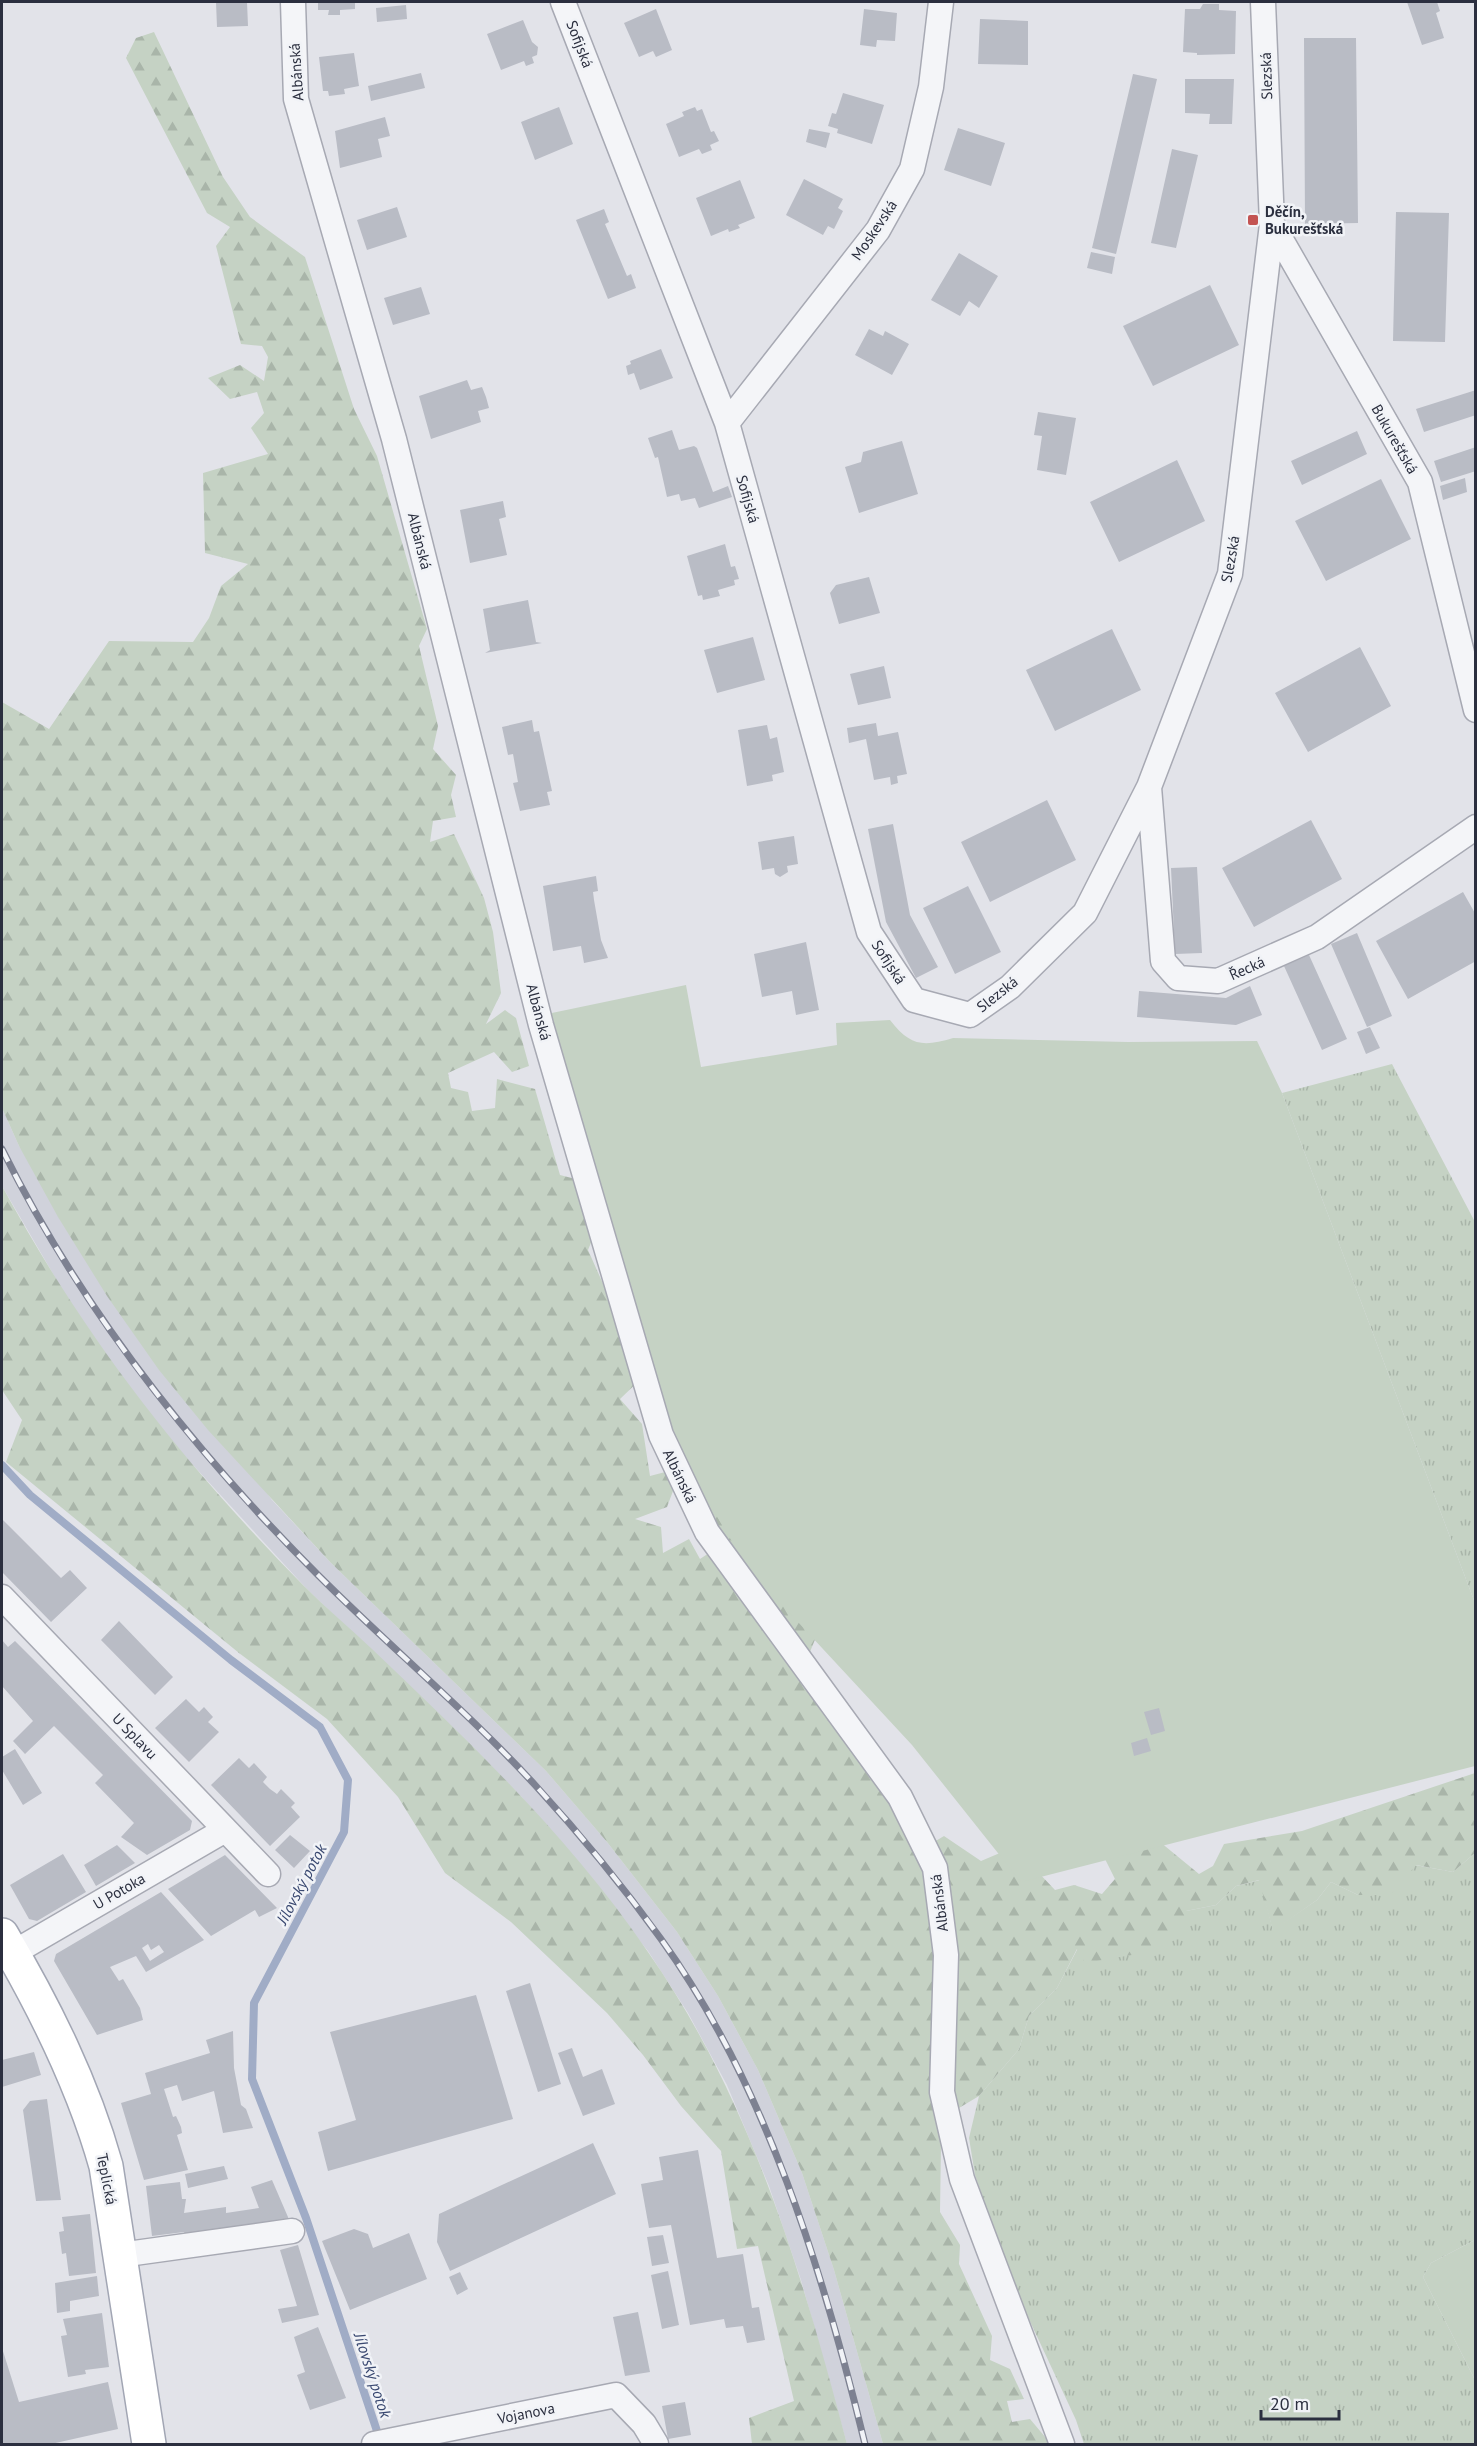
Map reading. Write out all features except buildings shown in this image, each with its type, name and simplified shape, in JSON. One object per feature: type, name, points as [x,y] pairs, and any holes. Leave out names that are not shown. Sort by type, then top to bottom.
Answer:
[{"type":"main road","name":"Teplická","points":[[7,1944],[80,2085],[94,2122],[106,2166],[120,2255],[143,2444]]},
{"type":"street","name":"Albánská","points":[[293,2],[296,99],[394,438],[541,1025],[661,1436],[707,1532],[900,1797],[935,1868],[946,1955],[942,2092],[962,2179],[1062,2445]]},
{"type":"street","name":"Sofijská","points":[[563,2],[727,423],[869,932],[914,1000]]},
{"type":"street","name":"Moskevská","points":[[727,423],[878,230],[912,169],[931,87],[941,2]]},
{"type":"street","name":"Slezská","points":[[914,1000],[970,1015],[1010,987],[1085,913],[1149,787],[1230,574],[1272,224],[1263,2]]},
{"type":"street","name":"Bukurešťská","points":[[1272,224],[1420,482],[1476,710]]},
{"type":"street","name":"Řecká","points":[[1149,787],[1163,960],[1178,978],[1218,981],[1317,937],[1476,827]]},
{"type":"street","name":"U Splavu","points":[[2,1597],[268,1874]]},
{"type":"street","name":"U Potoka","points":[[7,1944],[225,1830]]},
{"type":"street","points":[[120,2255],[292,2231]]},
{"type":"street","name":"Vojanova","points":[[374,2445],[616,2395],[644,2424],[656,2445]]},
{"type":"shaded area","points":[[2,1108],[19,1146],[272,1500],[331,1563],[546,1771],[607,1842],[677,1932],[718,1996],[758,2070],[802,2173],[834,2270],[883,2444],[847,2444],[801,2280],[769,2186],[727,2085],[688,2013],[648,1951],[520,1795],[306,1588],[182,1453],[131,1391],[77,1315],[2,1186]]},
{"type":"green space","points":[[154,32],[223,177],[250,217],[305,257],[354,409],[377,456],[427,629],[419,646],[438,726],[433,749],[456,775],[451,795],[456,817],[433,821],[430,842],[454,834],[484,898],[493,932],[501,993],[486,1024],[505,1010],[516,1018],[529,1066],[512,1072],[494,1052],[448,1073],[451,1088],[468,1092],[472,1111],[495,1108],[497,1079],[535,1089],[560,1175],[587,1182],[599,1223],[588,1250],[644,1376],[620,1399],[642,1424],[650,1476],[669,1471],[676,1483],[667,1507],[635,1519],[661,1527],[663,1553],[689,1539],[700,1559],[712,1551],[686,1488],[733,1474],[827,1610],[801,1674],[895,1801],[919,1851],[944,1836],[981,1861],[1014,1847],[1055,1890],[1074,1885],[1102,1894],[1115,1879],[1101,1851],[1143,1828],[1199,1874],[1213,1866],[1224,1844],[1302,1831],[1475,1773],[1475,1853],[1453,1872],[1416,1865],[1390,1895],[1358,1895],[1331,1882],[1317,1900],[1273,1931],[1259,1880],[1236,1886],[1216,1905],[1186,1911],[1183,1928],[1155,1951],[1085,1963],[1077,1949],[1057,1988],[1029,2016],[1019,2049],[979,2096],[954,2111],[941,2144],[940,2212],[960,2245],[959,2264],[992,2336],[990,2360],[1010,2369],[1024,2399],[1007,2401],[1012,2422],[1030,2419],[1051,2444],[883,2444],[834,2270],[802,2173],[758,2070],[718,1996],[677,1932],[607,1842],[546,1771],[331,1563],[208,1430],[159,1370],[107,1296],[58,1217],[19,1146],[2,1108],[2,702],[49,729],[109,641],[193,642],[209,618],[221,586],[248,564],[205,553],[203,473],[268,454],[251,428],[264,413],[257,392],[230,399],[208,378],[240,365],[264,381],[268,357],[262,346],[241,344],[216,246],[230,227],[207,213],[126,58],[136,38]]},
{"type":"green space","points":[[686,985],[701,1067],[837,1045],[836,1023],[890,1020],[904,1035],[925,1043],[953,1038],[1128,1042],[1257,1041],[1282,1093],[1475,1603],[1475,1766],[1021,1882],[912,1745],[747,1567],[685,1462],[633,1323],[547,1014]]},
{"type":"green space","points":[[1392,1064],[1475,1222],[1475,1603],[1282,1093]]},
{"type":"green space","points":[[2,1186],[67,1296],[102,1347],[138,1397],[217,1493],[304,1586],[446,1720],[518,1793],[586,1870],[648,1952],[684,2008],[716,2067],[744,2127],[791,2252],[847,2444],[752,2444],[749,2418],[794,2401],[758,2246],[737,2249],[721,2151],[681,2106],[643,2055],[607,2013],[511,1922],[445,1873],[398,1797],[327,1719],[239,1653],[6,1462],[22,1420],[2,1390]]},
{"type":"green space","points":[[1475,1853],[1475,2240],[1431,2263],[1423,2277],[1475,2380],[1475,2444],[1084,2444],[1076,2420],[1028,2317],[1002,2254],[975,2175],[969,2138],[979,2096],[1019,2049],[1029,2016],[1057,1988],[1078,1948],[1186,1911],[1216,1905],[1236,1886],[1260,1880],[1273,1930],[1317,1900],[1331,1882],[1358,1895],[1415,1865],[1453,1872]]},
{"type":"green space","points":[[1475,2240],[1475,2380],[1423,2277],[1431,2263]]},
{"type":"waterway","name":"Jílovský potok","points":[[2,1465],[30,1495],[231,1660],[320,1727],[348,1780],[344,1832],[254,2003],[252,2079],[306,2218],[380,2440]]},
{"type":"railway","points":[[2,1149],[33,1208],[103,1321],[183,1427],[271,1527],[318,1575],[482,1731],[535,1785],[600,1860],[661,1939],[698,1996],[731,2055],[761,2117],[787,2181],[830,2313],[865,2444]]},
{"type":"place","name":"Děčín, Bukurešťská","points":[[1253,220]]}]
